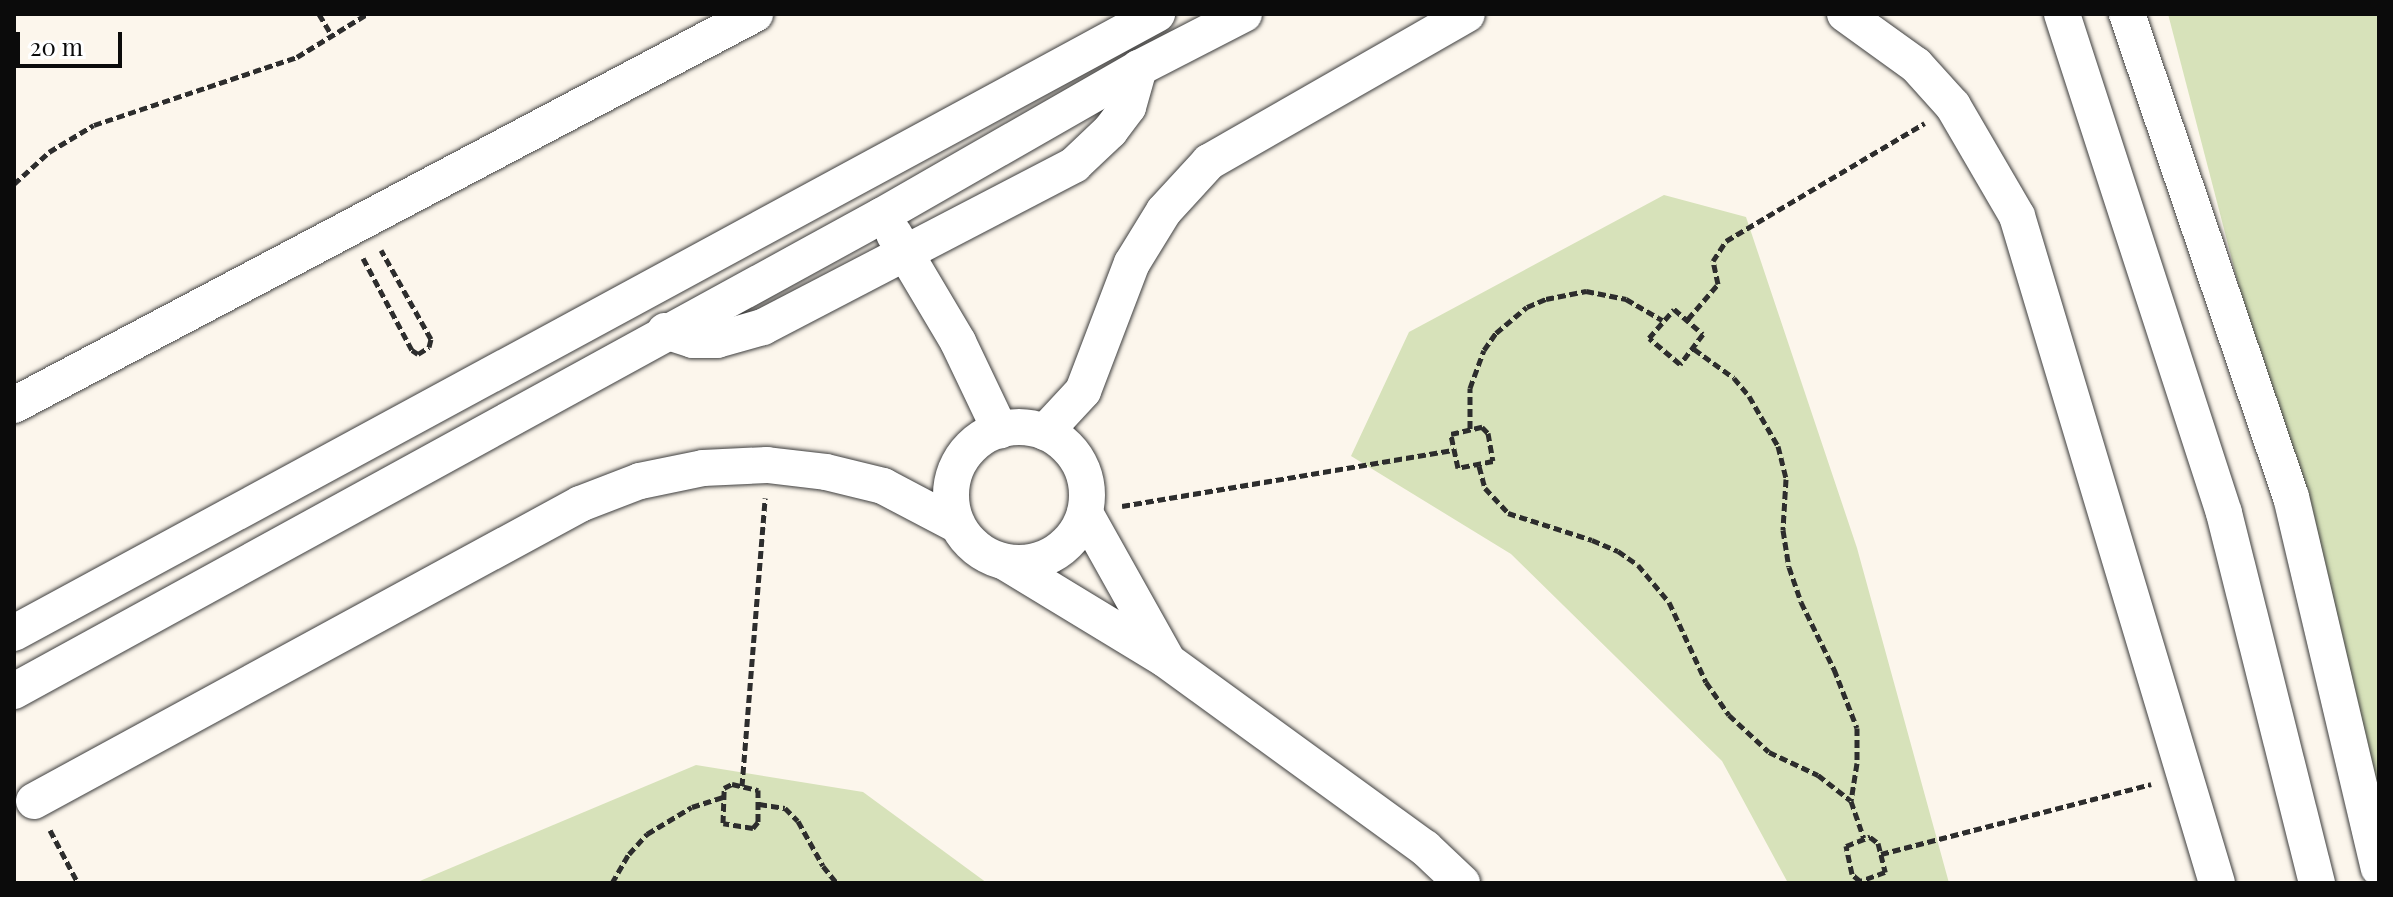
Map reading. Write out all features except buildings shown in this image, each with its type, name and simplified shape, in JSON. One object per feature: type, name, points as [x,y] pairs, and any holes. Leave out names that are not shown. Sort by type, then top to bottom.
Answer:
[{"type":"street","points":[[14,405],[755,14]]},
{"type":"street","points":[[14,633],[1157,14]]},
{"type":"street","points":[[14,691],[665,331],[881,216],[1139,68],[1244,14]]},
{"type":"street","points":[[1045,432],[1083,391],[1132,263],[1164,211],[1209,162],[1467,14]]},
{"type":"street","points":[[1845,14],[1916,65],[1953,106],[2017,216],[2217,883]]},
{"type":"street","points":[[2062,14],[2224,513],[2317,883]]},
{"type":"street","points":[[2127,14],[2291,497],[2379,868]]},
{"type":"street","points":[[665,331],[693,340],[741,335],[785,317],[1074,165],[1110,131],[1128,107],[1139,68]]},
{"type":"street","points":[[861,174],[881,216],[908,254],[958,342],[1000,430]]},
{"type":"street","points":[[957,525],[951,492],[960,460],[971,447],[1000,430],[1030,428],[1045,432],[1062,443],[1076,458],[1084,476],[1086,505],[1077,532],[1054,553],[1025,563],[1005,562]]},
{"type":"street","points":[[34,801],[580,504],[640,481],[703,468],[767,465],[826,472],[883,486],[957,525],[985,555],[1005,562],[1166,660],[1425,848],[1462,883]]},
{"type":"street","points":[[1086,505],[1166,660]]},
{"type":"path","points":[[319,14],[332,36]]},
{"type":"path","points":[[14,184],[49,152],[94,125],[297,57],[367,14]]},
{"type":"path","points":[[1688,319],[1718,284],[1713,261],[1726,241],[1953,106]]},
{"type":"path","points":[[356,225],[431,339],[424,351],[418,354],[412,350],[356,225]]},
{"type":"path","points":[[1470,429],[1468,409],[1475,369],[1496,333],[1527,307],[1546,299],[1586,291],[1626,299],[1662,320]]},
{"type":"path","points":[[1674,309],[1688,319],[1703,334],[1680,364],[1649,338],[1674,309]]},
{"type":"path","points":[[1694,349],[1734,378],[1749,396],[1778,446],[1786,479],[1783,530],[1789,567],[1857,728],[1857,763],[1851,801],[1864,838]]},
{"type":"path","points":[[1482,427],[1488,433],[1493,461],[1458,468],[1454,450],[1451,434],[1482,427]]},
{"type":"path","points":[[1086,505],[1128,506],[1454,450]]},
{"type":"path","points":[[742,786],[767,465]]},
{"type":"path","points":[[1479,466],[1485,488],[1508,513],[1592,540],[1618,551],[1638,565],[1669,602],[1706,682],[1735,722],[1769,752],[1818,775],[1851,801]]},
{"type":"path","points":[[1881,854],[2187,775]]},
{"type":"path","points":[[727,785],[758,790],[757,826],[723,823],[723,797],[727,785]]},
{"type":"path","points":[[612,883],[629,854],[647,834],[692,807],[723,797]]},
{"type":"path","points":[[34,801],[78,883]]},
{"type":"path","points":[[759,804],[785,808],[798,821],[823,866],[837,883]]},
{"type":"path","points":[[1864,838],[1876,839],[1881,854],[1885,872],[1876,880],[1855,879],[1845,850],[1849,844],[1864,838]]},
{"type":"green space","points":[[2168,14],[2379,14],[2379,824]]},
{"type":"green space","points":[[1664,195],[1746,217],[1857,548],[1949,883],[1788,883],[1722,761],[1511,554],[1351,456],[1409,332]]},
{"type":"green space","points":[[696,765],[863,792],[987,883],[415,883]]}]
